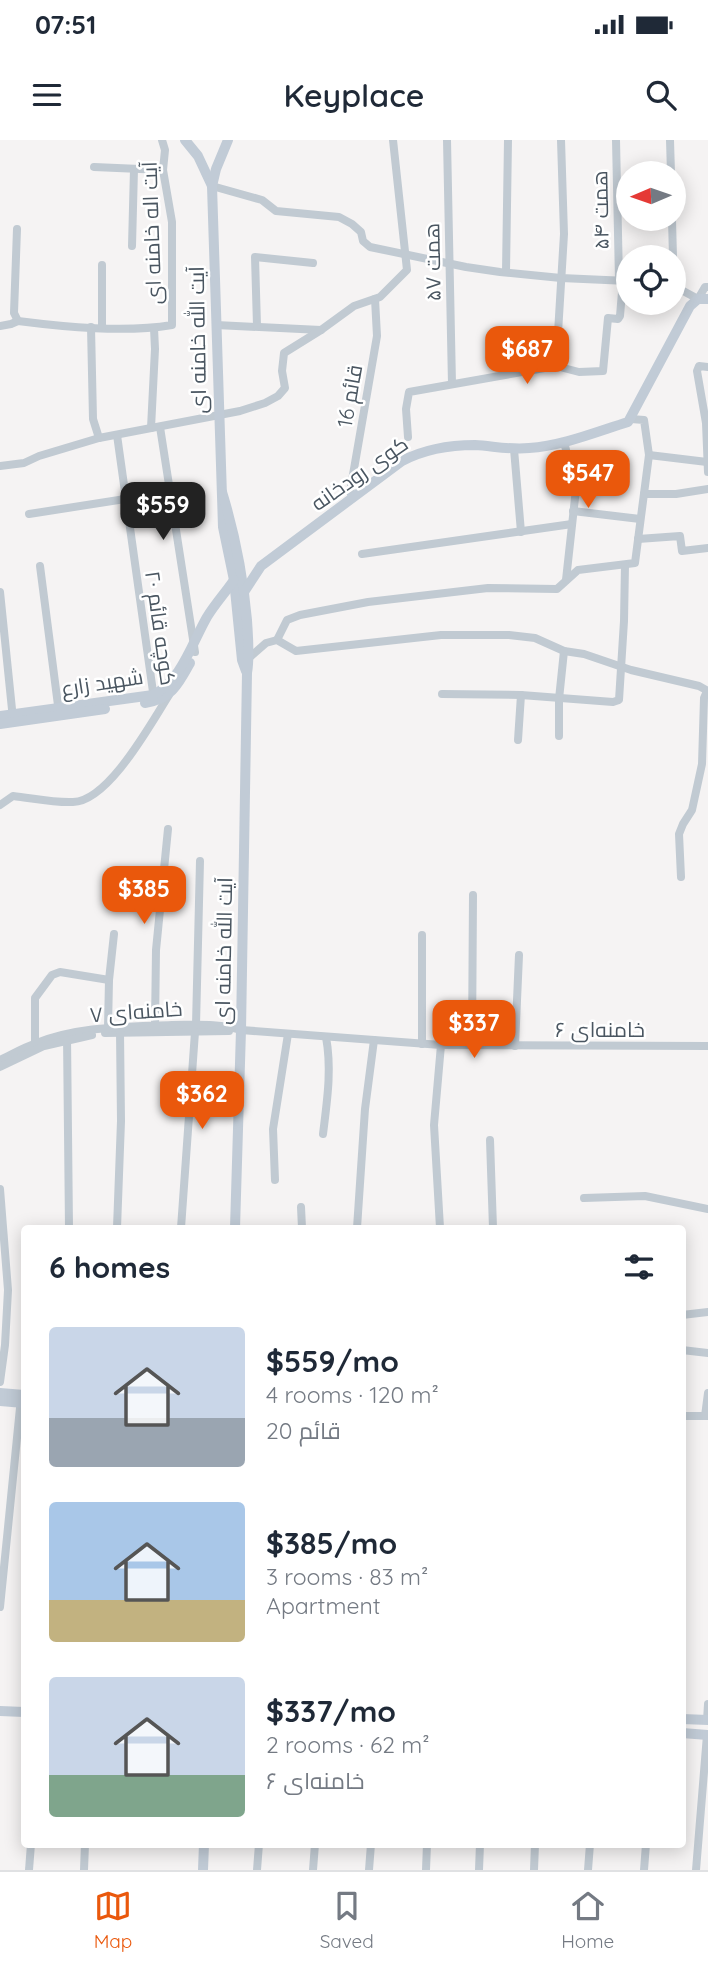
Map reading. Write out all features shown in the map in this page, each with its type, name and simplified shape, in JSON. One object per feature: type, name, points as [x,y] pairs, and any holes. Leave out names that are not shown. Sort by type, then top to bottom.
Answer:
[{"type":"street","name":"آیت اله خامنه ای","points":[[153,328],[172,325],[172,222],[163,170],[166,161],[162,140]]},
{"type":"street","points":[[185,140],[198,156],[212,186],[262,200],[276,211],[339,217],[352,223],[370,247],[466,267],[561,278],[616,280]]},
{"type":"street","points":[[212,186],[228,140]]},
{"type":"street","points":[[0,466],[24,463],[99,438],[218,415],[265,403],[278,396],[285,387],[282,371],[284,354],[354,306],[375,299],[407,270],[393,140]]},
{"type":"street","name":"همت ۵۷","points":[[447,140],[452,384]]},
{"type":"street","points":[[506,272],[508,140]]},
{"type":"street","points":[[408,437],[406,409],[409,392],[556,366],[564,234],[561,140]]},
{"type":"street","name":"همت ۵۴","points":[[616,140],[621,245]]},
{"type":"street","points":[[670,140],[671,161]]},
{"type":"street","points":[[94,167],[163,170]]},
{"type":"street","points":[[132,246],[134,169]]},
{"type":"street","name":"آیت الله خامنه ای","points":[[212,186],[223,527],[250,657],[247,673],[235,1225]]},
{"type":"street","points":[[17,229],[14,313],[18,321]]},
{"type":"street","points":[[257,326],[255,257],[313,263]]},
{"type":"street","points":[[102,265],[102,327]]},
{"type":"street","points":[[703,299],[705,287],[708,287]]},
{"type":"street","points":[[686,291],[703,299]]},
{"type":"street","name":"قائم 16","points":[[353,498],[350,492],[377,336],[375,299]]},
{"type":"street","points":[[442,694],[521,695],[612,702],[619,700],[630,564],[638,539],[649,455],[643,420],[631,419],[690,306],[703,299]]},
{"type":"street","name":"همت ۵۴","points":[[556,366],[579,372],[603,371],[608,318],[618,319],[620,315]]},
{"type":"street","points":[[0,326],[18,321],[91,327],[153,328],[156,427],[170,492],[195,647]]},
{"type":"street","points":[[216,325],[321,330]]},
{"type":"street","points":[[91,327],[93,419],[99,438]]},
{"type":"street","points":[[708,367],[699,366],[697,371],[705,422],[708,472]]},
{"type":"street","name":"کوی رودخانه","points":[[261,566],[402,461],[416,454],[434,448],[475,445],[514,449],[541,447],[631,419]]},
{"type":"street","name":"کوچه قائم ۲۰","points":[[117,435],[154,698]]},
{"type":"street","points":[[564,442],[576,489],[565,583]]},
{"type":"street","points":[[514,449],[521,532]]},
{"type":"street","points":[[649,455],[707,462]]},
{"type":"street","points":[[644,494],[676,494],[708,489]]},
{"type":"street","points":[[29,514],[170,492]]},
{"type":"street","name":"آیت الله خامنه ای","points":[[222,492],[232,525],[238,561],[242,660],[247,673]]},
{"type":"street","points":[[573,511],[640,519]]},
{"type":"street","points":[[362,554],[572,524]]},
{"type":"street","points":[[638,539],[680,536],[682,551],[708,548]]},
{"type":"street","points":[[238,561],[261,566]]},
{"type":"street","points":[[277,640],[287,620],[300,615],[368,602],[488,588],[556,589],[578,570],[630,564]]},
{"type":"street","points":[[40,566],[59,712]]},
{"type":"street","name":"شهید زارع","points":[[0,716],[13,718],[154,698],[183,675],[195,647],[213,619],[237,588],[261,566]]},
{"type":"street","points":[[0,592],[13,718]]},
{"type":"street","points":[[250,657],[266,643],[277,640],[296,650],[442,635],[496,634],[535,638],[564,651],[584,654],[699,686],[708,691],[704,698],[702,764],[692,810],[682,824],[679,834],[681,877]]},
{"type":"street","points":[[559,736],[559,699],[564,651]]},
{"type":"street","points":[[0,805],[13,796],[72,803],[96,794],[118,773],[169,688]]},
{"type":"street","points":[[518,740],[521,695]]},
{"type":"street","name":"شهید زارع","points":[[0,724],[13,718]]},
{"type":"street","points":[[155,1026],[156,950],[168,829]]},
{"type":"street","points":[[181,1225],[196,1028],[200,861]]},
{"type":"street","points":[[472,1045],[473,895]]},
{"type":"street","points":[[108,1028],[114,934]]},
{"type":"street","points":[[422,935],[422,1044]]},
{"type":"street","points":[[515,1046],[519,955]]},
{"type":"street","points":[[36,1046],[35,998],[52,975],[60,972],[109,980]]},
{"type":"street","name":"خامنه‌ای ۷","points":[[0,1060],[36,1046],[108,1028],[155,1026],[241,1030]]},
{"type":"street","name":"خامنه‌ای ۷","points":[[67,1037],[196,1028]]},
{"type":"street","name":"خامنه‌ای ۶","points":[[241,1030],[441,1045],[708,1046]]},
{"type":"street","points":[[117,1225],[121,1121],[120,1032]]},
{"type":"street","points":[[275,1180],[273,1129],[288,1034]]},
{"type":"street","points":[[67,1037],[69,1225]]},
{"type":"street","points":[[323,1134],[330,1073],[326,1037]]},
{"type":"street","points":[[357,1225],[365,1109],[374,1040]]},
{"type":"street","points":[[440,1225],[434,1125],[441,1045]]},
{"type":"street","name":"خامنه‌ای ۷","points":[[0,1067],[36,1046]]},
{"type":"street","points":[[490,1140],[493,1225]]},
{"type":"street","points":[[0,1189],[8,1290],[0,1382]]},
{"type":"street","points":[[584,1198],[645,1196],[708,1209]]},
{"type":"street","points":[[301,1207],[302,1225]]},
{"type":"street","points":[[686,1315],[708,1312]]},
{"type":"street","points":[[686,1350],[708,1353]]},
{"type":"street","points":[[0,1393],[21,1398]]},
{"type":"street","points":[[686,1416],[707,1416],[708,1393]]},
{"type":"street","points":[[0,1401],[21,1399]]},
{"type":"street","points":[[0,1607],[21,1417]]},
{"type":"street","points":[[0,1704],[21,1705]]},
{"type":"street","points":[[686,1719],[708,1720],[708,1704]]},
{"type":"street","points":[[0,1711],[21,1712]]},
{"type":"street","points":[[686,1733],[708,1735],[696,1870]]},
{"type":"street","points":[[29,1870],[31,1848]]},
{"type":"street","points":[[84,1870],[85,1848]]},
{"type":"street","points":[[202,1870],[204,1848]]},
{"type":"street","points":[[257,1870],[259,1848]]},
{"type":"street","points":[[313,1870],[315,1848]]},
{"type":"street","points":[[369,1870],[370,1848]]},
{"type":"street","points":[[426,1870],[427,1848]]},
{"type":"street","points":[[479,1870],[480,1848]]},
{"type":"street","points":[[534,1870],[535,1848]]},
{"type":"street","points":[[588,1870],[590,1848]]},
{"type":"street","points":[[644,1870],[646,1848]]}]
